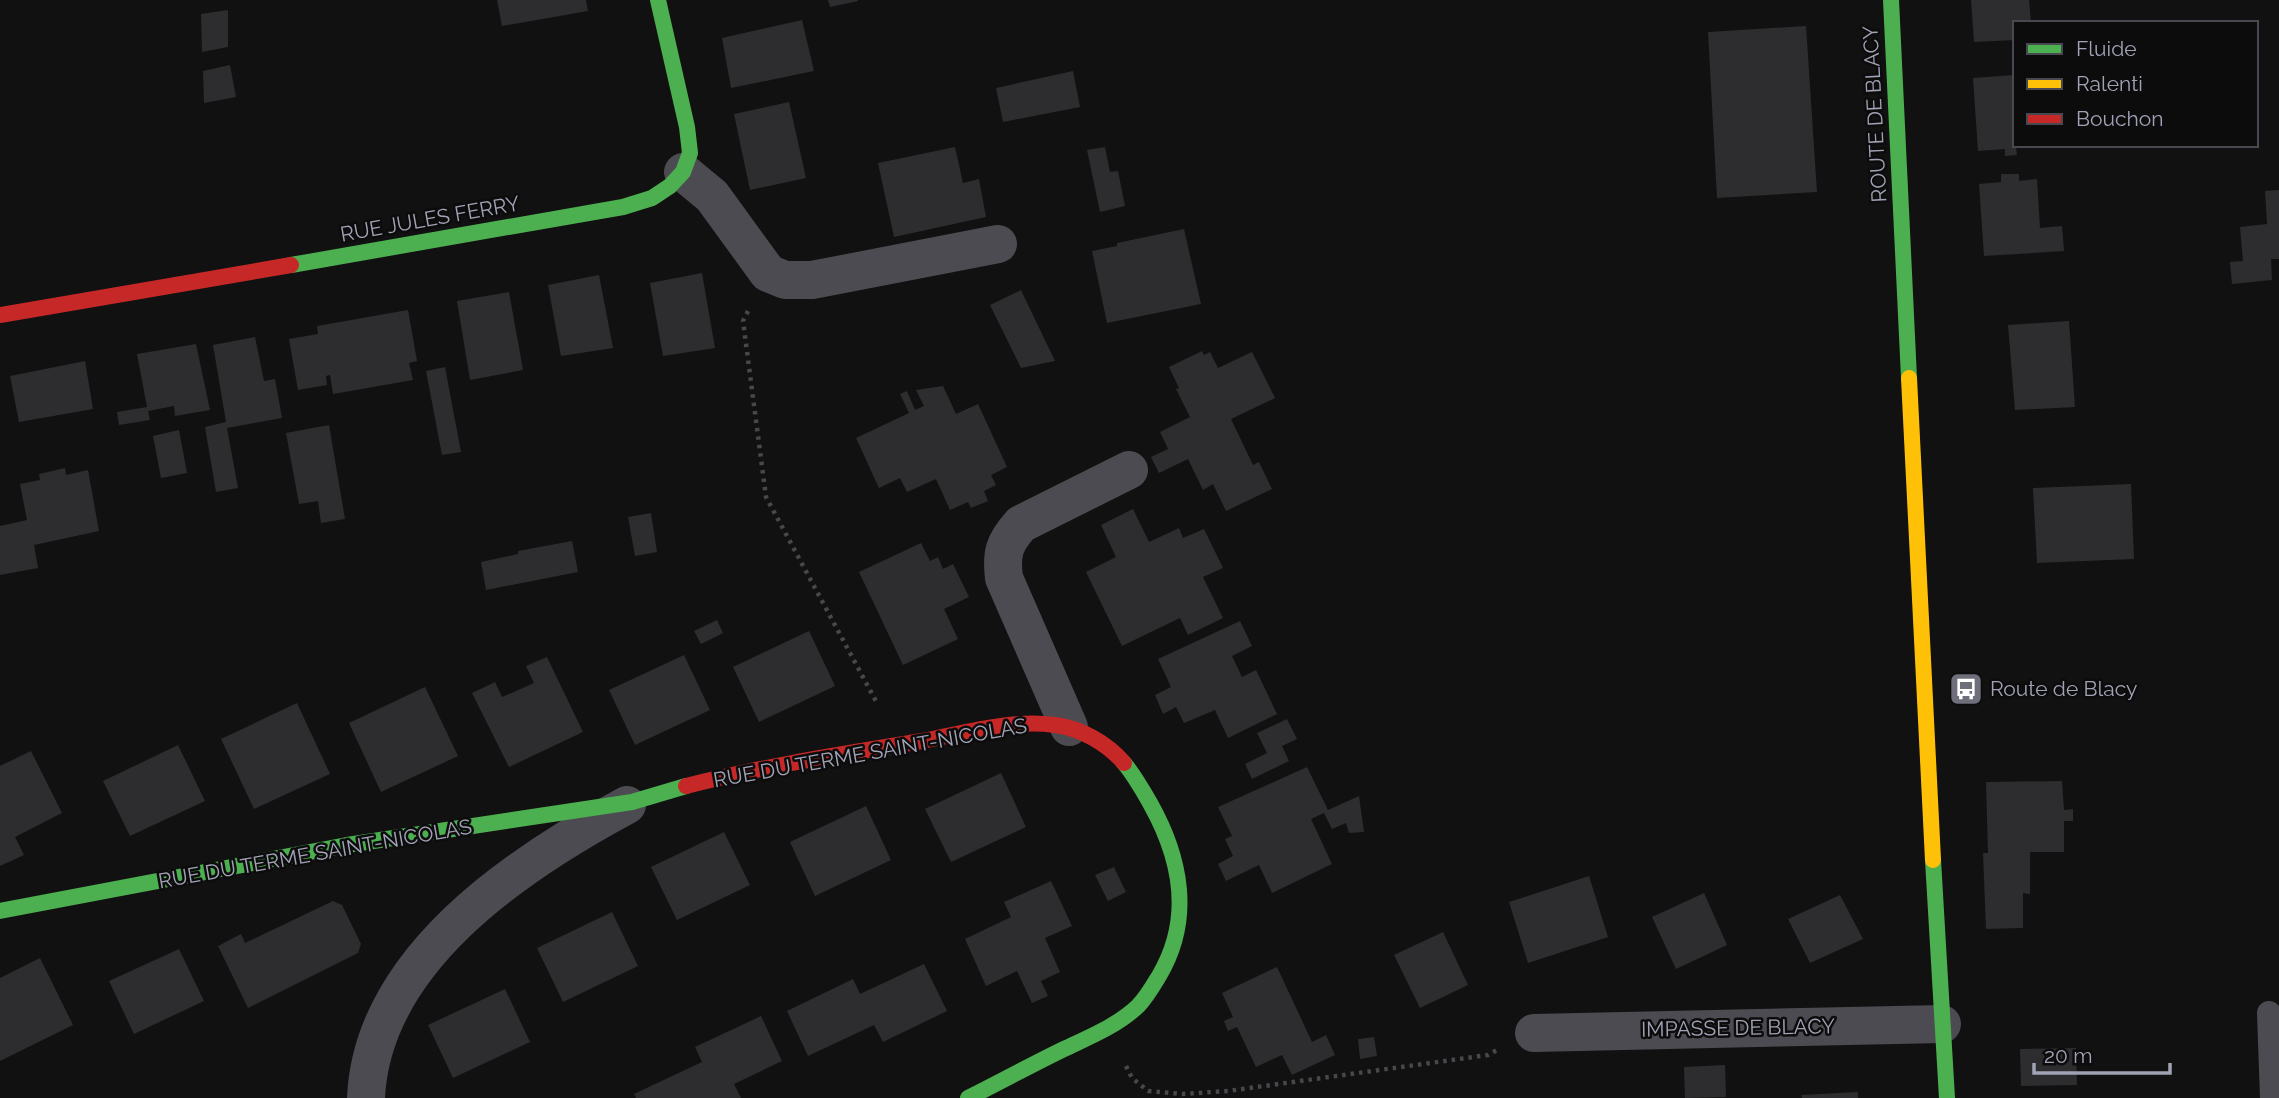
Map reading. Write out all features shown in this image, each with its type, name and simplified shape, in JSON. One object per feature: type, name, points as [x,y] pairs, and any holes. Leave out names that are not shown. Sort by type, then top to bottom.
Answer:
[{"type":"street","points":[[658,0],[687,127],[690,153],[683,172],[712,196],[768,273],[785,280],[812,280],[998,244]]},
{"type":"street","name":"ROUTE DE BLACY","points":[[1891,0],[1922,663],[1947,1098]]},
{"type":"street","name":"RUE JULES FERRY","points":[[0,314],[623,207],[652,198],[670,186],[683,172]]},
{"type":"street","points":[[1069,727],[1004,578],[1002,558],[1009,538],[1021,524],[1129,470]]},
{"type":"street","name":"RUE DU TERME SAINT-NICOLAS","points":[[0,911],[347,845],[632,802],[675,788],[744,772],[899,745],[1005,727],[1069,727],[1102,743],[1126,762],[1161,823],[1176,863],[1183,902],[1179,937],[1162,974],[1138,1006],[1108,1027],[968,1098]]},
{"type":"street","name":"RUE DU TERME SAINT-NICOLAS","points":[[366,1098],[377,1039],[401,988],[436,944],[500,884],[586,827],[632,802]]},
{"type":"street","name":"IMPASSE DE BLACY","points":[[1534,1033],[1942,1024]]},
{"type":"lane","points":[[2269,1013],[2272,1098]]},
{"type":"path","points":[[768,273],[743,321],[766,497],[899,745]]},
{"type":"path","points":[[1108,1027],[1132,1078],[1148,1091],[1182,1094],[1228,1091],[1488,1055],[1534,1033]]},
{"type":"building","points":[[497,0],[586,0],[588,11],[502,26]]},
{"type":"building","points":[[828,0],[858,0],[858,1],[830,7]]},
{"type":"building","points":[[1971,0],[2029,0],[2031,21],[2013,21],[2013,40],[1974,42]]},
{"type":"building","points":[[228,10],[228,47],[202,52],[201,14]]},
{"type":"building","points":[[802,20],[814,71],[731,88],[722,38]]},
{"type":"building","points":[[1806,26],[1817,192],[1717,198],[1708,32]]},
{"type":"building","points":[[230,65],[236,97],[204,103],[203,71]]},
{"type":"building","points":[[1073,71],[1080,107],[1003,122],[996,88]]},
{"type":"building","points":[[2013,75],[2013,147],[2022,147],[2016,148],[2017,155],[2005,156],[2005,149],[1978,151],[1973,78]]},
{"type":"building","points":[[789,102],[806,178],[750,190],[734,114]]},
{"type":"building","points":[[955,147],[963,183],[979,179],[986,217],[894,237],[878,163]]},
{"type":"building","points":[[1105,147],[1110,172],[1118,171],[1125,206],[1100,212],[1087,150]]},
{"type":"building","points":[[2001,174],[2019,174],[2019,181],[2037,179],[2040,228],[2062,226],[2064,251],[1984,256],[1979,184],[2001,182]]},
{"type":"building","points":[[2279,190],[2279,259],[2271,259],[2272,280],[2232,284],[2230,262],[2243,261],[2240,227],[2267,224],[2265,191]]},
{"type":"building","points":[[1184,229],[1201,304],[1107,323],[1092,251]]},
{"type":"building","points":[[702,273],[715,348],[663,356],[650,283]]},
{"type":"building","points":[[599,275],[613,348],[561,356],[548,285]]},
{"type":"building","points":[[1021,290],[1055,361],[1021,368],[990,305]]},
{"type":"building","points":[[509,292],[523,370],[470,380],[457,301]]},
{"type":"building","points":[[408,310],[417,361],[409,363],[413,380],[333,394],[330,375],[326,376],[327,385],[298,390],[289,339],[318,334],[317,326]]},
{"type":"building","points":[[2069,321],[2075,407],[2015,410],[2008,325]]},
{"type":"building","points":[[255,337],[264,381],[275,379],[282,418],[227,428],[238,488],[216,492],[205,427],[226,422],[213,345]]},
{"type":"building","points":[[196,344],[210,410],[175,416],[174,406],[148,411],[150,420],[119,425],[117,412],[147,407],[137,354]]},
{"type":"building","points":[[1202,351],[1204,355],[1210,352],[1218,368],[1252,352],[1275,398],[1231,419],[1253,465],[1259,462],[1272,489],[1226,511],[1213,484],[1203,490],[1188,459],[1159,473],[1151,457],[1168,449],[1160,432],[1190,417],[1169,367]]},
{"type":"building","points":[[85,361],[93,409],[19,422],[10,376]]},
{"type":"building","points":[[445,367],[461,452],[442,455],[426,371]]},
{"type":"building","points":[[943,386],[956,414],[978,404],[1007,467],[991,475],[996,485],[984,491],[988,501],[971,508],[968,502],[950,510],[936,479],[907,492],[900,478],[879,488],[856,438],[909,413],[900,394],[907,391],[915,410],[924,406],[916,390]]},
{"type":"building","points":[[329,425],[345,519],[321,523],[318,501],[299,504],[286,433]]},
{"type":"building","points":[[179,430],[187,473],[161,478],[153,436]]},
{"type":"building","points":[[65,468],[66,475],[88,470],[99,531],[34,545],[38,568],[0,575],[0,526],[27,520],[20,484],[40,480],[39,474]]},
{"type":"building","points":[[2131,484],[2134,559],[2037,563],[2033,488]]},
{"type":"building","points":[[1133,509],[1149,542],[1179,528],[1183,538],[1204,529],[1223,568],[1203,577],[1223,618],[1188,635],[1180,618],[1122,646],[1086,572],[1116,557],[1101,525]]},
{"type":"building","points":[[651,513],[657,552],[635,556],[628,517]]},
{"type":"building","points":[[572,541],[578,572],[486,590],[481,562],[518,554],[518,551]]},
{"type":"building","points":[[921,543],[930,561],[938,557],[943,569],[953,564],[969,597],[944,609],[958,639],[903,665],[859,572]]},
{"type":"building","points":[[717,620],[723,633],[701,644],[694,631]]},
{"type":"building","points":[[1240,621],[1252,646],[1232,656],[1242,677],[1256,670],[1277,714],[1228,738],[1215,710],[1184,723],[1176,707],[1163,714],[1155,695],[1171,687],[1158,659]]},
{"type":"building","points":[[809,631],[835,686],[759,722],[733,667]]},
{"type":"building","points":[[684,655],[710,710],[635,745],[609,690]]},
{"type":"building","points":[[547,657],[583,732],[509,767],[472,693],[495,682],[502,697],[534,683],[526,666]]},
{"type":"building","points":[[425,687],[458,756],[381,792],[349,723]]},
{"type":"building","points":[[297,703],[330,774],[254,809],[221,739]]},
{"type":"building","points":[[1287,719],[1297,739],[1282,746],[1289,761],[1252,779],[1245,764],[1267,753],[1257,733]]},
{"type":"building","points":[[178,745],[205,801],[130,836],[103,781]]},
{"type":"building","points":[[31,751],[62,813],[15,837],[24,855],[0,866],[0,766]]},
{"type":"building","points":[[1307,767],[1328,810],[1359,796],[1364,832],[1349,833],[1346,823],[1332,829],[1324,813],[1311,819],[1332,864],[1272,893],[1259,865],[1226,881],[1218,864],[1233,856],[1225,839],[1232,836],[1218,807]]},
{"type":"building","points":[[1001,773],[1026,827],[951,862],[925,809]]},
{"type":"building","points":[[2062,781],[2064,810],[2073,809],[2073,821],[2064,821],[2064,852],[2030,852],[2030,894],[2023,893],[2023,928],[1986,929],[1983,853],[1988,853],[1986,782]]},
{"type":"building","points":[[866,806],[891,860],[815,896],[790,842]]},
{"type":"building","points":[[724,832],[750,885],[677,920],[651,867]]},
{"type":"building","points":[[1114,867],[1126,892],[1108,901],[1095,875]]},
{"type":"building","points":[[1589,876],[1608,937],[1528,963],[1509,902]]},
{"type":"building","points":[[1051,881],[1072,926],[1045,938],[1060,972],[1041,981],[1048,996],[1032,1003],[1017,971],[986,986],[965,939],[1011,917],[1004,902]]},
{"type":"building","points":[[1704,893],[1727,945],[1676,969],[1652,917]]},
{"type":"building","points":[[1840,895],[1863,939],[1810,963],[1788,919]]},
{"type":"building","points":[[333,901],[342,905],[361,944],[358,953],[248,1008],[218,946],[241,934],[245,943]]},
{"type":"building","points":[[612,912],[638,966],[563,1002],[537,948]]},
{"type":"building","points":[[1443,932],[1468,985],[1420,1008],[1394,955]]},
{"type":"building","points":[[179,949],[204,1001],[134,1034],[109,981]]},
{"type":"building","points":[[40,958],[73,1025],[0,1061],[0,978]]},
{"type":"building","points":[[924,964],[947,1011],[883,1042],[874,1025],[808,1056],[787,1011],[853,979],[860,994]]},
{"type":"building","points":[[1277,967],[1312,1042],[1326,1035],[1335,1055],[1292,1075],[1282,1055],[1256,1067],[1237,1027],[1228,1031],[1224,1021],[1233,1017],[1222,993]]},
{"type":"building","points":[[505,989],[530,1042],[453,1078],[428,1025]]},
{"type":"building","points":[[761,1016],[782,1061],[734,1084],[741,1098],[636,1098],[634,1094],[702,1062],[695,1047]]},
{"type":"building","points":[[1374,1037],[1377,1056],[1360,1059],[1358,1039]]},
{"type":"building","points":[[2076,1048],[2077,1085],[2021,1086],[2020,1049]]},
{"type":"building","points":[[1725,1065],[1726,1097],[1685,1098],[1684,1067]]},
{"type":"building","points":[[1858,1092],[1858,1098],[1802,1098],[1801,1095]]},
{"type":"traffic: fast","points":[[291,265],[623,207],[652,198],[670,186],[683,172],[690,153],[687,127],[658,0]]},
{"type":"traffic: fast","points":[[1891,0],[1909,378]]},
{"type":"traffic: fast","points":[[968,1098],[1121,1019],[1144,999],[1170,954],[1179,911],[1175,867],[1161,824],[1124,763]]},
{"type":"traffic: fast","points":[[0,911],[347,845],[632,802],[686,786]]},
{"type":"traffic: fast","points":[[1933,860],[1947,1098]]},
{"type":"traffic: slow","points":[[1909,378],[1933,860]]},
{"type":"traffic: jam","points":[[0,315],[291,265]]},
{"type":"traffic: jam","points":[[686,786],[804,761],[1022,724],[1055,725],[1074,729],[1101,743],[1124,763]]},
{"type":"place","name":"Route de Blacy","points":[[1966,689]]}]
